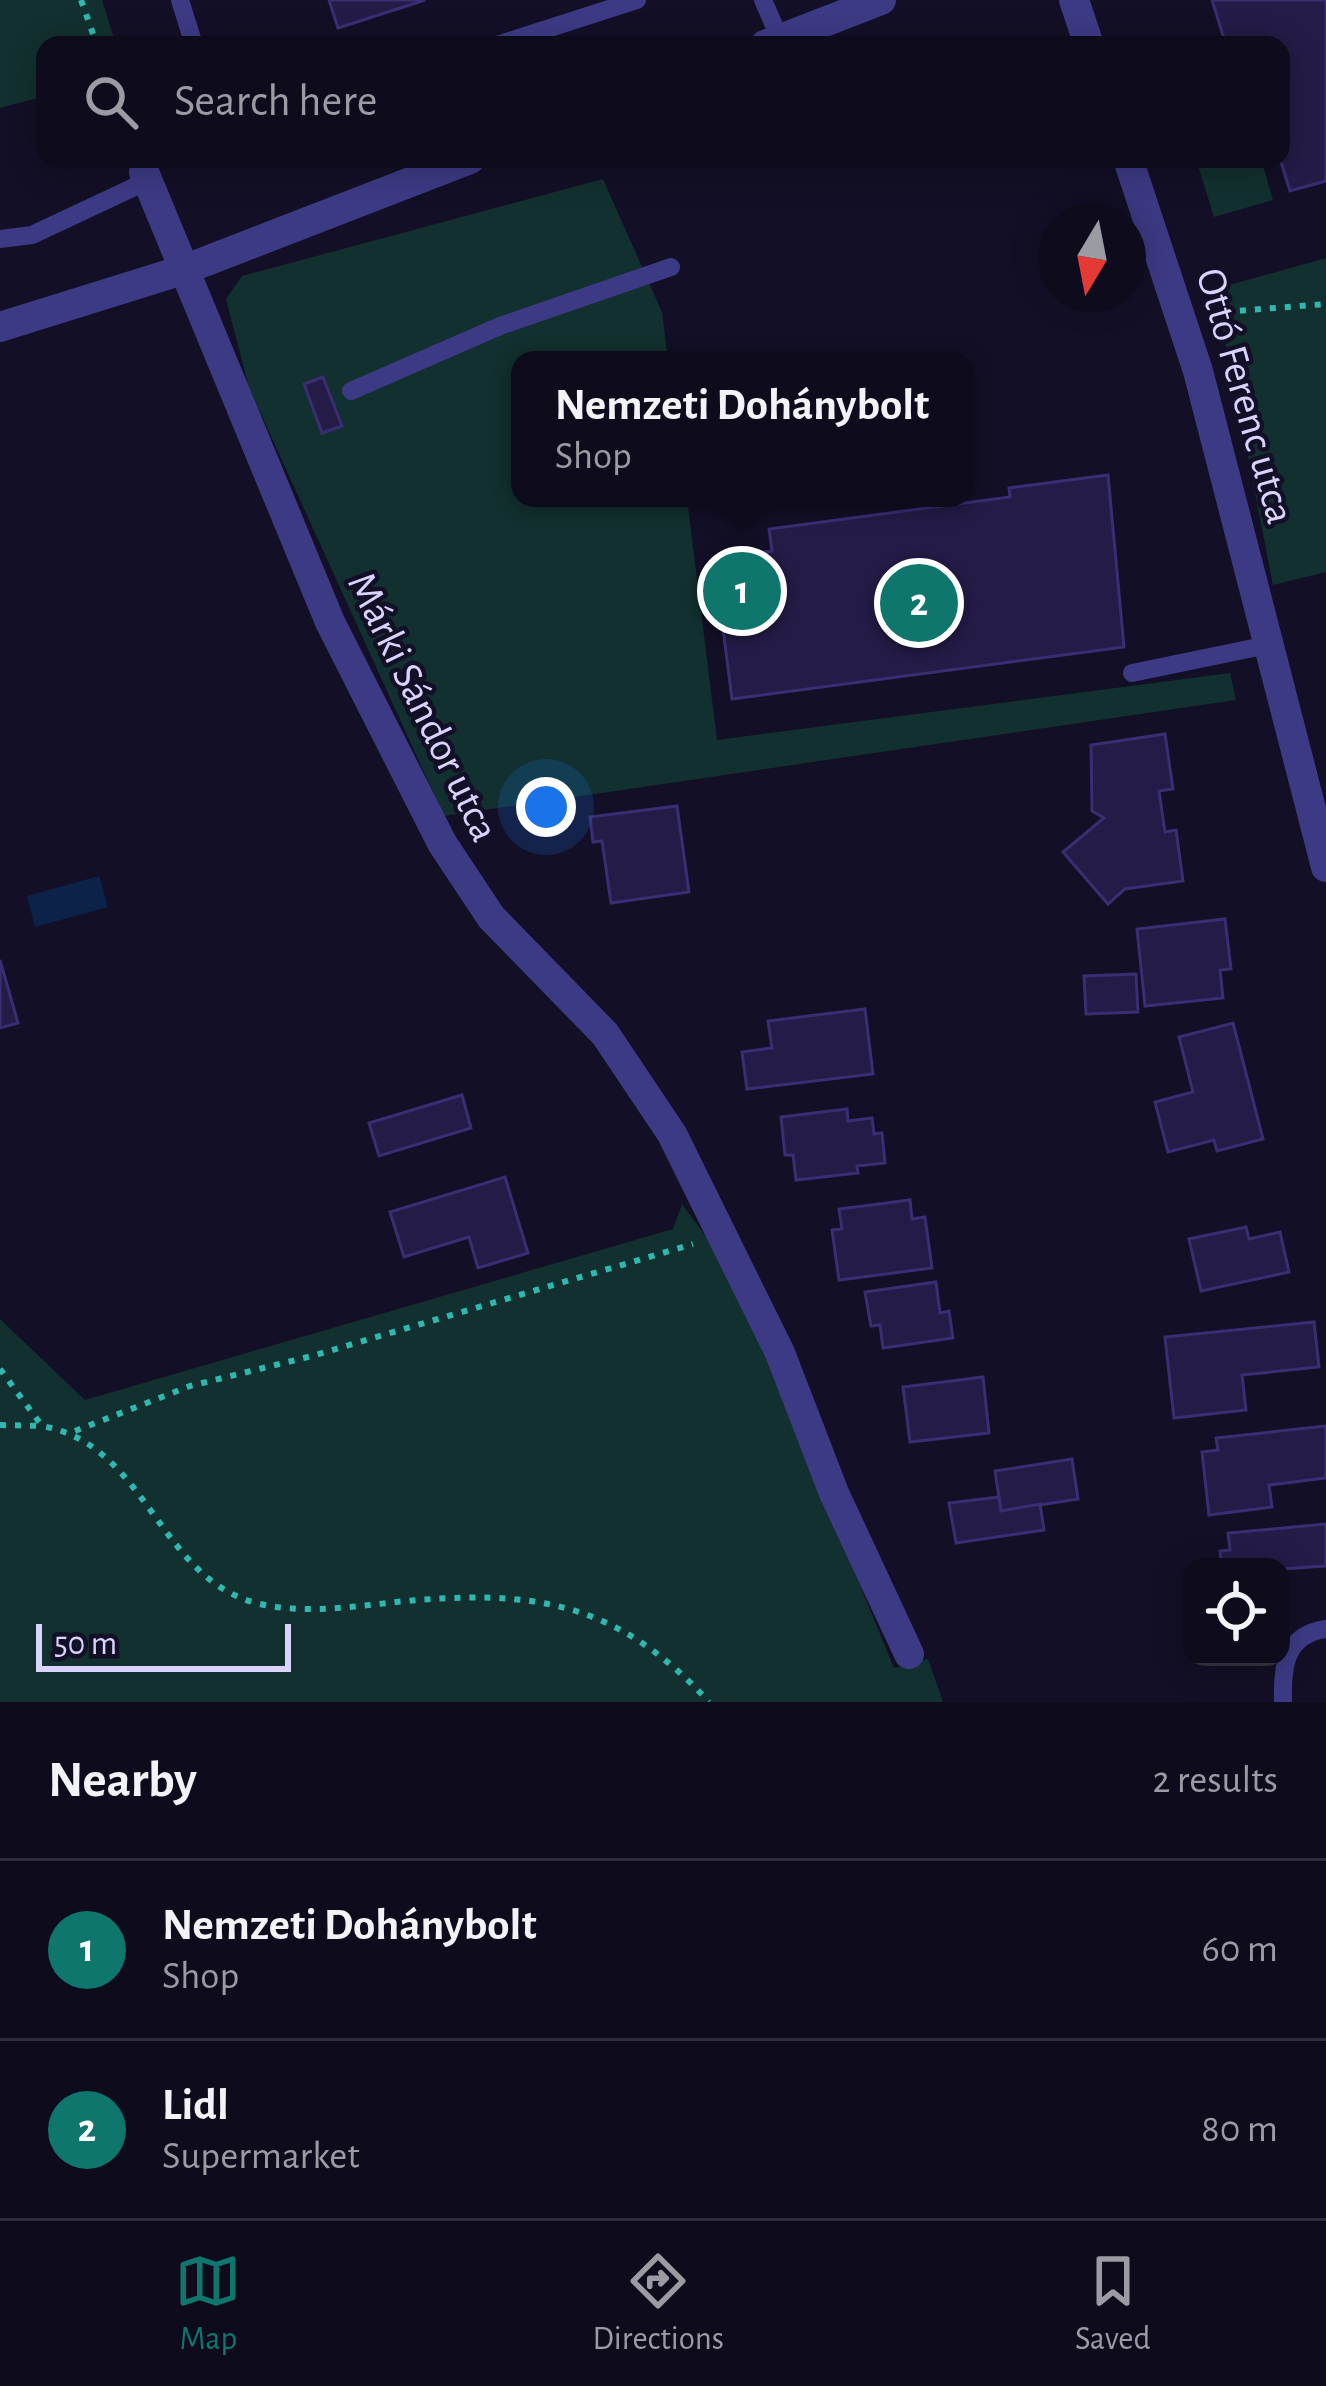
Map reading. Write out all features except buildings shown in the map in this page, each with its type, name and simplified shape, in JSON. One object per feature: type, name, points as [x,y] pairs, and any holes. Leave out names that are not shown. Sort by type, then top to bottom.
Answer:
[{"type":"street","points":[[788,36],[881,0]]},
{"type":"street","points":[[1074,0],[1086,36]]},
{"type":"street","points":[[0,327],[186,269],[447,168]]},
{"type":"street","name":"Ottó Ferenc utca","points":[[1131,168],[1182,319],[1326,867]]},
{"type":"street","name":"Márki Sándor utca","points":[[145,177],[330,622],[461,878],[491,917],[560,982],[638,1077],[725,1235],[909,1654]]},
{"type":"lane","points":[[180,0],[191,36]]},
{"type":"lane","points":[[525,36],[638,0]]},
{"type":"lane","points":[[764,0],[772,36]]},
{"type":"lane","points":[[0,238],[32,235],[145,177]]},
{"type":"lane","points":[[351,391],[500,326],[670,267]]},
{"type":"lane","points":[[1132,674],[1268,645]]},
{"type":"lane","points":[[1283,1702],[1289,1649],[1297,1639],[1326,1629]]},
{"type":"path","points":[[81,0],[95,36]]},
{"type":"path","points":[[1182,319],[1226,310],[1326,304]]},
{"type":"path","points":[[76,1432],[190,1386],[312,1357],[725,1235]]},
{"type":"path","points":[[0,1369],[42,1426]]},
{"type":"path","points":[[0,1425],[76,1432],[122,1469],[189,1559],[234,1596],[301,1609],[473,1597],[578,1610],[638,1638],[709,1702]]},
{"type":"green space","points":[[0,0],[102,0],[113,36],[36,36],[36,98],[0,108]]},
{"type":"green space","points":[[1199,168],[1264,168],[1273,200],[1214,217]]},
{"type":"green space","points":[[603,179],[662,312],[667,351],[511,351],[511,507],[688,507],[717,740],[1230,673],[1236,700],[444,816],[249,388],[226,299],[242,276]]},
{"type":"green space","points":[[1326,258],[1326,572],[1273,585],[1215,289]]},
{"type":"green space","points":[[682,1204],[731,1271],[894,1668],[928,1659],[943,1702],[0,1702],[0,1319],[85,1400],[673,1229]]},
{"type":"water","points":[[99,876],[108,907],[35,927],[27,896]]},
{"type":"place","name":"Nemzeti Dohánybolt","points":[[742,591]]},
{"type":"place","name":"Lidl","points":[[919,603]]}]
